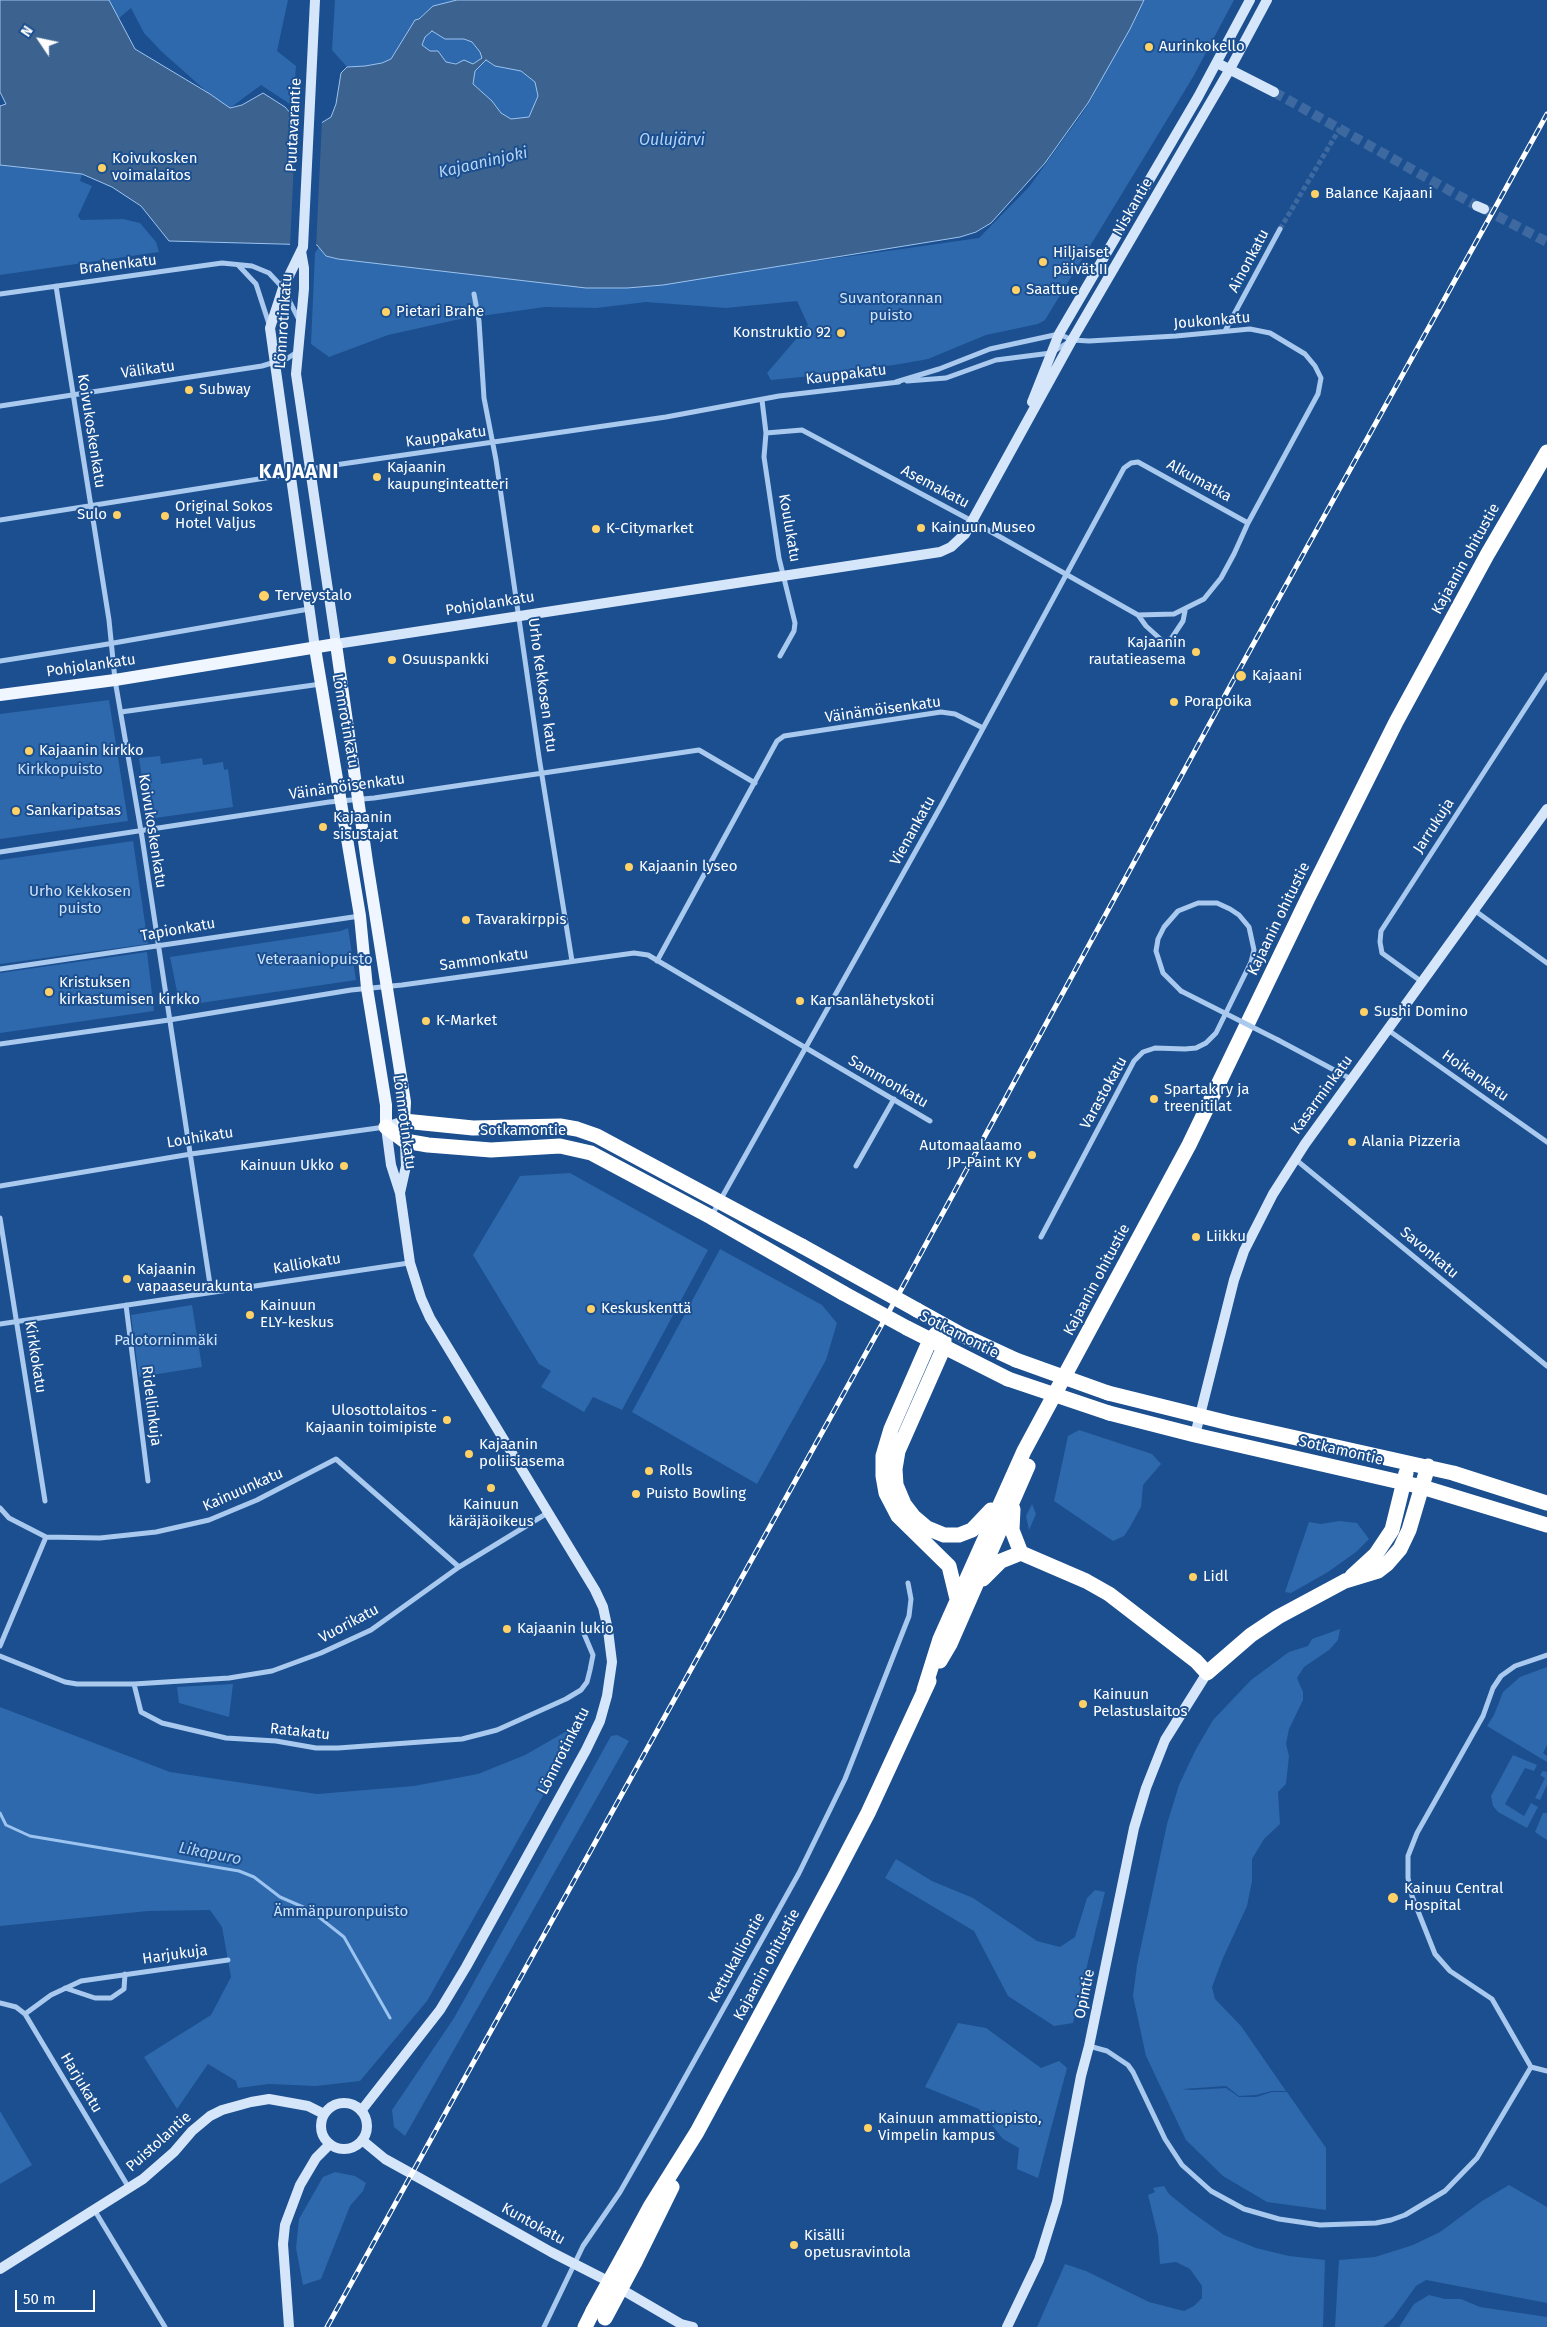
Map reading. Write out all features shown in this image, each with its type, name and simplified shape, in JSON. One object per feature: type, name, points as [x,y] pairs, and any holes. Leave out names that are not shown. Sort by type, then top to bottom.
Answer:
[{"type":"highway","name":"Kajaanin ohitustie","points":[[600,2319],[629,2256],[698,2132],[868,1813],[924,1690],[950,1644],[964,1596],[1010,1494],[1024,1451],[1050,1406],[1224,1077],[1308,898],[1396,722],[1487,555],[1547,452]]},
{"type":"highway","name":"Sotkamontie","points":[[404,1121],[474,1128],[560,1126],[598,1136],[802,1246],[944,1326],[1016,1360],[1108,1393],[1428,1466],[1547,1503]]},
{"type":"highway","name":"Sotkamontie","points":[[386,1127],[405,1141],[428,1145],[491,1150],[560,1146],[591,1153],[711,1217],[907,1328],[1008,1379],[1109,1412],[1194,1435],[1403,1482],[1547,1525]]},
{"type":"highway","points":[[944,1326],[930,1340],[887,1441],[883,1456],[883,1476],[886,1493],[898,1516],[949,1566],[964,1596],[1001,1561],[1026,1555],[1086,1581],[1109,1594],[1196,1661],[1207,1673],[1251,1635],[1278,1617],[1346,1582],[1378,1570],[1394,1557],[1409,1530],[1428,1466]]},
{"type":"highway","points":[[944,1326],[944,1347],[898,1451],[895,1469],[898,1491],[908,1512],[920,1523],[936,1533],[952,1536],[972,1530],[1010,1494]]},
{"type":"highway","points":[[1346,1582],[1376,1554],[1392,1530],[1409,1462]]},
{"type":"highway","points":[[1010,1494],[1012,1530],[1026,1555]]},
{"type":"highway","points":[[585,2327],[600,2319]]},
{"type":"main road","name":"Pohjolankatu","points":[[0,696],[115,680],[336,644]]},
{"type":"main road","name":"Lönnrotinkatu","points":[[336,644],[405,1102],[404,1121]]},
{"type":"main road","name":"Lönnrotinkatu","points":[[315,648],[360,916],[368,988],[386,1105],[386,1127]]},
{"type":"street","name":"Puutavarantie","points":[[302,249],[315,0]]},
{"type":"street","name":"Niskantie","points":[[1022,429],[1060,334],[1217,63],[1250,0]]},
{"type":"street","name":"Niskantie","points":[[972,521],[1072,340],[1230,69],[1267,0]]},
{"type":"street","points":[[1217,63],[1274,92]]},
{"type":"street","name":"Ainonkatu","points":[[1225,331],[1280,229]]},
{"type":"street","name":"Lönnrotinkatu","points":[[302,249],[283,288],[270,328],[315,648]]},
{"type":"street","name":"Lönnrotinkatu","points":[[302,249],[304,268],[296,374],[336,644]]},
{"type":"street","name":"Brahenkatu","points":[[0,294],[222,263],[252,266],[270,274],[283,288],[301,325]]},
{"type":"street","points":[[239,266],[259,289],[270,328]]},
{"type":"street","name":"Koivukoskenkatu","points":[[56,286],[112,643],[115,680],[191,1154],[211,1291]]},
{"type":"street","name":"Urho Kekkosen katu","points":[[474,294],[479,322],[484,398],[572,961]]},
{"type":"street","name":"Joukonkatu","points":[[1072,340],[1143,339],[1250,328],[1270,333],[1305,354],[1315,366],[1321,378],[1318,394],[1248,523]]},
{"type":"street","points":[[1060,334],[1072,340]]},
{"type":"street","name":"Kauppakatu","points":[[896,382],[939,369],[990,349],[1060,334]]},
{"type":"street","name":"Kauppakatu","points":[[0,520],[762,400],[896,382],[946,378],[996,360],[1051,353],[1072,340]]},
{"type":"street","name":"Välikatu","points":[[0,406],[274,362],[297,352]]},
{"type":"street","name":"Koulukatu","points":[[762,400],[766,433],[764,457],[779,558],[785,576],[795,623],[794,631],[780,656]]},
{"type":"street","name":"Asemakatu","points":[[766,433],[802,430],[972,521],[1138,615],[1146,626],[1168,645],[1183,621],[1184,610]]},
{"type":"street","name":"Vienankatu","points":[[711,1217],[983,728],[1124,468],[1131,462],[1138,462]]},
{"type":"street","name":"Alkumatka","points":[[1138,462],[1248,523]]},
{"type":"street","name":"Pohjolankatu","points":[[336,644],[940,552],[952,547],[962,537],[972,521]]},
{"type":"street","points":[[1138,615],[1161,615],[1184,610],[1204,600],[1221,578],[1248,523]]},
{"type":"street","name":"Pohjolankatu","points":[[0,661],[309,609]]},
{"type":"street","name":"Jarrukuja","points":[[1423,982],[1382,953],[1381,931],[1547,675]]},
{"type":"street","points":[[121,712],[322,684]]},
{"type":"street","name":"Väinämöisenkatu","points":[[0,852],[342,800],[374,798],[699,750],[755,783],[777,741],[784,736],[940,712],[954,714],[983,728]]},
{"type":"street","points":[[657,961],[755,783]]},
{"type":"street","name":"Kasarminkatu","points":[[1194,1435],[1234,1280],[1244,1251],[1265,1208],[1294,1159],[1547,809]]},
{"type":"street","name":"Varastokatu","points":[[1041,1238],[1134,1061],[1143,1052],[1155,1048],[1185,1050],[1206,1044],[1216,1033],[1252,962],[1254,950],[1249,927],[1230,909],[1217,903],[1198,903],[1178,910],[1164,927],[1158,939],[1156,951],[1163,973],[1181,990],[1278,1040],[1352,1079]]},
{"type":"street","points":[[1474,910],[1547,962]]},
{"type":"street","name":"Tapionkatu","points":[[0,969],[360,916]]},
{"type":"street","name":"Sammonkatu","points":[[0,1044],[169,1020],[368,988],[634,953],[648,955],[930,1120]]},
{"type":"street","name":"Hoikankatu","points":[[1388,1030],[1547,1142]]},
{"type":"street","points":[[856,1166],[894,1099]]},
{"type":"street","name":"Lönnrotinkatu","points":[[400,1193],[406,1166],[404,1121]]},
{"type":"street","name":"Louhikatu","points":[[0,1186],[191,1154],[386,1127],[404,1121]]},
{"type":"street","name":"Lönnrotinkatu","points":[[361,2111],[440,2010],[471,1958],[586,1750],[600,1721],[607,1696],[612,1662],[603,1607],[590,1581],[430,1318],[410,1262],[400,1193],[391,1165],[386,1127]]},
{"type":"street","name":"Savonkatu","points":[[1294,1159],[1547,1366]]},
{"type":"street","name":"Kirkkokatu","points":[[0,1218],[45,1501]]},
{"type":"street","name":"Kalliokatu","points":[[0,1324],[410,1262]]},
{"type":"street","name":"Ridellinkuja","points":[[126,1305],[148,1481]]},
{"type":"street","name":"Kainuunkatu","points":[[0,1508],[9,1518],[46,1537],[100,1538],[156,1532],[209,1520],[268,1496],[336,1458],[459,1567]]},
{"type":"street","name":"Vuorikatu","points":[[134,1684],[229,1678],[272,1671],[321,1653],[371,1630],[459,1567],[549,1512]]},
{"type":"street","points":[[0,1646],[46,1537]]},
{"type":"street","name":"Kettukalliontie","points":[[544,2327],[583,2246],[620,2192],[799,1873],[845,1779],[909,1616],[911,1599],[908,1584]]},
{"type":"street","name":"Ratakatu","points":[[134,1684],[141,1712],[148,1717],[179,1727],[226,1738],[276,1741],[316,1748],[462,1739],[526,1719],[566,1700],[581,1690],[587,1682],[593,1654],[582,1629]]},
{"type":"street","points":[[1547,1655],[1515,1666],[1501,1676],[1493,1688],[1484,1716],[1417,1833],[1408,1856],[1408,1878],[1412,1896],[1435,1954],[1450,1971],[1492,1999],[1531,2067],[1547,2071]]},
{"type":"street","points":[[0,1656],[65,1682],[77,1684],[134,1684]]},
{"type":"street","name":"Opintie","points":[[1007,2327],[1039,2260],[1056,2202],[1134,1828],[1146,1788],[1165,1740],[1207,1673]]},
{"type":"street","name":"Harjukuja","points":[[25,2014],[51,1995],[81,1981],[228,1960]]},
{"type":"street","name":"Harjukuja","points":[[65,1988],[95,1998],[111,1998],[124,1989],[124,1974]]},
{"type":"street","points":[[0,2003],[16,2007],[25,2014]]},
{"type":"street","name":"Harjukatu","points":[[25,2014],[129,2188]]},
{"type":"street","points":[[1089,2046],[1107,2051],[1128,2065],[1165,2139],[1182,2165],[1212,2190],[1244,2209],[1280,2219],[1320,2225],[1376,2223],[1391,2220],[1406,2215],[1445,2191],[1477,2158],[1531,2067]]},
{"type":"street","name":"Puistolantie","points":[[0,2269],[95,2211],[157,2168],[192,2131],[210,2116],[233,2106],[269,2099],[308,2106],[324,2114]]},
{"type":"street","points":[[342,2103],[356,2106],[361,2111],[367,2126],[362,2140],[350,2148],[336,2147],[325,2139],[321,2127],[324,2114],[335,2105],[342,2103]]},
{"type":"street","name":"Kuntokatu","points":[[362,2140],[385,2159],[602,2278],[683,2326],[693,2327]]},
{"type":"street","points":[[289,2327],[283,2244],[285,2225],[300,2185],[316,2158],[330,2144]]},
{"type":"street","points":[[95,2211],[165,2327]]},
{"type":"green space","points":[[109,0],[288,0],[277,51],[296,66],[293,106],[261,85],[230,108],[207,92],[161,51],[144,33],[131,8],[118,19]]},
{"type":"green space","points":[[335,0],[457,0],[433,6],[419,19],[391,59],[382,63],[347,67],[332,50]]},
{"type":"green space","name":"Suvantorannan puisto","points":[[1144,0],[1234,0],[1193,77],[1045,320],[1038,324],[986,335],[928,359],[842,373],[771,380],[767,373],[808,325],[797,301],[726,308],[646,302],[596,308],[545,307],[460,319],[388,335],[329,357],[311,344],[315,253],[319,247],[326,256],[338,259],[586,288],[627,288],[979,238],[1029,187],[1086,108]]},
{"type":"green space","points":[[432,31],[445,39],[464,39],[472,42],[482,58],[473,64],[446,62],[438,51],[430,51],[422,45],[425,37]]},
{"type":"green space","points":[[486,60],[495,66],[521,71],[535,82],[538,96],[529,117],[511,119],[501,113],[473,84],[475,71]]},
{"type":"green space","points":[[0,165],[82,174],[80,181],[92,186],[78,216],[81,220],[123,219],[140,223],[156,242],[159,252],[0,275]]},
{"type":"green space","name":"Kirkkopuisto","points":[[109,700],[128,821],[0,839],[0,714]]},
{"type":"green space","points":[[160,756],[161,764],[202,758],[203,765],[223,762],[224,770],[228,769],[233,807],[148,819],[139,758]]},
{"type":"green space","name":"Urho Kekkosen puisto","points":[[133,841],[148,944],[0,964],[0,860]]},
{"type":"green space","name":"Veteraaniopuisto","points":[[348,928],[356,980],[180,1006],[170,957],[341,931]]},
{"type":"green space","points":[[147,952],[154,1011],[0,1033],[0,973]]},
{"type":"green space","name":"Keskuskenttä","points":[[570,1173],[708,1250],[622,1410],[593,1397],[584,1412],[541,1387],[551,1371],[539,1364],[473,1255],[520,1176]]},
{"type":"green space","points":[[720,1249],[822,1305],[837,1323],[826,1360],[757,1484],[632,1412]]},
{"type":"green space","name":"Palotorninmäki","points":[[192,1305],[202,1367],[139,1377],[131,1315]]},
{"type":"green space","points":[[1079,1430],[1152,1454],[1161,1464],[1143,1485],[1141,1507],[1130,1527],[1124,1536],[1113,1541],[1054,1501],[1068,1436]]},
{"type":"green space","points":[[1032,1504],[1036,1514],[1029,1530],[1026,1516]]},
{"type":"green space","points":[[1339,1521],[1357,1523],[1369,1539],[1356,1552],[1328,1572],[1291,1593],[1285,1592],[1309,1522],[1321,1524]]},
{"type":"green space","points":[[1340,1629],[1338,1640],[1329,1650],[1304,1667],[1297,1678],[1303,1692],[1303,1700],[1289,1729],[1286,1744],[1289,1756],[1286,1784],[1278,1792],[1280,1824],[1264,1839],[1252,1859],[1252,1881],[1247,1906],[1212,1987],[1215,1999],[1241,2026],[1286,2091],[1272,2091],[1256,2095],[1239,2096],[1226,2086],[1182,2089],[1226,2088],[1239,2097],[1256,2097],[1272,2092],[1287,2092],[1326,2148],[1326,2210],[1267,2202],[1223,2176],[1186,2140],[1146,2056],[1133,1996],[1137,1965],[1167,1824],[1179,1785],[1195,1751],[1213,1720],[1251,1680],[1289,1652],[1308,1646],[1312,1639]]},
{"type":"green space","points":[[1547,1667],[1547,1745],[1543,1753],[1547,1756],[1547,1762],[1487,1726],[1494,1715],[1503,1692],[1520,1677]]},
{"type":"green space","points":[[233,1684],[229,1717],[179,1703],[177,1687]]},
{"type":"green space","name":"Ämmänpuronpuisto","points":[[0,1707],[170,1772],[317,1794],[414,1786],[478,1774],[525,1755],[574,1727],[580,1730],[427,2001],[360,2081],[316,2086],[269,2084],[238,2088],[236,2081],[208,2064],[177,2109],[144,2057],[211,2015],[231,1977],[222,1927],[210,1910],[148,1911],[0,1926]]},
{"type":"green space","points":[[617,1735],[629,1741],[405,2136],[394,2127],[392,2110],[454,2018],[611,1736]]},
{"type":"green space","points":[[1513,1755],[1537,1765],[1534,1771],[1525,1768],[1505,1804],[1524,1816],[1531,1803],[1538,1807],[1527,1828],[1498,1812],[1493,1806],[1491,1796]]},
{"type":"green space","points":[[1543,1771],[1547,1772],[1547,1785],[1540,1800],[1535,1798],[1545,1778],[1540,1775]]},
{"type":"green space","points":[[1543,1813],[1547,1813],[1547,1840],[1535,1832]]},
{"type":"green space","points":[[896,1859],[932,1881],[973,1898],[1037,1941],[1060,1947],[1075,1937],[1087,1898],[1095,1890],[1105,1892],[1073,2023],[1054,2026],[1008,1996],[974,1931],[885,1878]]},
{"type":"green space","points":[[958,2023],[986,2028],[1041,2068],[1059,2061],[1067,2068],[1038,2178],[1017,2169],[1019,2148],[1003,2139],[979,2109],[925,2087]]},
{"type":"green space","points":[[0,2111],[32,2165],[0,2184]]},
{"type":"green space","points":[[335,2172],[355,2176],[366,2183],[363,2191],[350,2206],[321,2279],[303,2285],[296,2248],[299,2219],[323,2177]]},
{"type":"green space","points":[[1509,2185],[1547,2207],[1547,2303],[1426,2280],[1416,2286],[1393,2318],[1383,2327],[1335,2327],[1339,2260],[1375,2257],[1413,2245],[1440,2232],[1482,2201]]},
{"type":"green space","points":[[1164,2186],[1169,2194],[1224,2235],[1256,2248],[1289,2256],[1325,2260],[1323,2327],[1037,2327],[1065,2264],[1086,2271],[1149,2302],[1184,2311],[1194,2306],[1202,2298],[1202,2286],[1190,2269],[1176,2262],[1160,2264],[1158,2236],[1148,2195],[1155,2192],[1153,2188]]},
{"type":"green space","points":[[1429,2295],[1445,2299],[1461,2299],[1480,2307],[1547,2317],[1547,2327],[1399,2327],[1414,2304]]},
{"type":"water","name":"Oulujärvi","points":[[0,0],[109,0],[135,49],[230,108],[242,105],[263,93],[285,107],[299,123],[313,128],[331,117],[336,104],[341,73],[347,67],[382,63],[391,59],[415,20],[419,19],[433,6],[457,0],[1144,0],[1130,29],[1088,103],[1045,163],[991,223],[976,232],[960,237],[663,285],[627,288],[586,288],[338,259],[326,256],[317,245],[169,241],[141,206],[112,187],[82,174],[0,165],[0,106],[6,104],[0,92]],"holes":[[[432,31],[445,39],[464,39],[472,42],[482,58],[473,64],[464,60],[456,64],[446,62],[438,51],[430,51],[422,45],[425,37]],[[486,60],[495,66],[521,71],[535,82],[538,96],[529,117],[511,119],[501,113],[492,101],[473,84],[475,71]]]},
{"type":"pier","points":[[296,117],[300,121],[313,125],[322,120],[316,248],[290,247]]},
{"type":"waterway","name":"Likapuro","points":[[0,1813],[6,1825],[30,1836],[239,1871],[254,1877],[280,1897],[310,1910],[344,1937],[390,2018]]},
{"type":"tunnel","points":[[1274,92],[1477,206]]},
{"type":"tunnel","points":[[1280,229],[1340,128]]},
{"type":"tunnel","points":[[1484,209],[1547,242]]},
{"type":"railway","points":[[327,2327],[902,1288],[1234,679],[1547,114]]},
{"type":"place","name":"Aurinkokello","points":[[1149,47]]},
{"type":"place","name":"Koivukosken voimalaitos","points":[[102,168]]},
{"type":"place","name":"Balance Kajaani","points":[[1315,194]]},
{"type":"place","name":"Hiljaiset päivät II","points":[[1043,262]]},
{"type":"place","name":"Saattue","points":[[1016,290]]},
{"type":"place","name":"Pietari Brahe","points":[[386,312]]},
{"type":"place","name":"Konstruktio 92","points":[[841,333]]},
{"type":"place","name":"Subway","points":[[189,390]]},
{"type":"place","name":"Kajaanin kaupunginteatteri","points":[[377,477]]},
{"type":"place","name":"Sulo","points":[[117,515]]},
{"type":"place","name":"Original Sokos Hotel Valjus","points":[[165,516]]},
{"type":"place","name":"Kainuun Museo","points":[[921,528]]},
{"type":"place","name":"K-Citymarket","points":[[596,529]]},
{"type":"place","name":"Terveystalo","points":[[264,596]]},
{"type":"place","name":"Kajaanin rautatieasema","points":[[1196,652]]},
{"type":"place","name":"Osuuspankki","points":[[392,660]]},
{"type":"place","name":"Kajaani","points":[[1241,676]]},
{"type":"place","name":"Porapoika","points":[[1174,702]]},
{"type":"place","name":"Kajaanin kirkko","points":[[29,751]]},
{"type":"place","name":"Sankaripatsas","points":[[16,811]]},
{"type":"place","name":"Kajaanin sisustajat","points":[[323,827]]},
{"type":"place","name":"Kajaanin lyseo","points":[[629,867]]},
{"type":"place","name":"Tavarakirppis","points":[[466,920]]},
{"type":"place","name":"Kristuksen kirkastumisen kirkko","points":[[49,992]]},
{"type":"place","name":"Kansanlähetyskoti","points":[[800,1001]]},
{"type":"place","name":"Sushi Domino","points":[[1364,1012]]},
{"type":"place","name":"K-Market","points":[[426,1021]]},
{"type":"place","name":"Spartak ry ja treenitilat","points":[[1154,1099]]},
{"type":"place","name":"Alania Pizzeria","points":[[1352,1142]]},
{"type":"place","name":"Automaalaamo JP-Paint KY","points":[[1032,1155]]},
{"type":"place","name":"Kainuun Ukko","points":[[344,1166]]},
{"type":"place","name":"Liikku","points":[[1196,1237]]},
{"type":"place","name":"Kajaanin vapaaseurakunta","points":[[127,1279]]},
{"type":"place","name":"Keskuskenttä","points":[[591,1309]]},
{"type":"place","name":"Kainuun ELY-keskus","points":[[250,1315]]},
{"type":"place","name":"Ulosottolaitos - Kajaanin toimipiste","points":[[447,1420]]},
{"type":"place","name":"Kajaanin poliisiasema","points":[[469,1454]]},
{"type":"place","name":"Rolls","points":[[649,1471]]},
{"type":"place","name":"Kainuun käräjäoikeus","points":[[491,1488]]},
{"type":"place","name":"Puisto Bowling","points":[[636,1494]]},
{"type":"place","name":"Lidl","points":[[1193,1577]]},
{"type":"place","name":"Kajaanin lukio","points":[[507,1629]]},
{"type":"place","name":"Kainuun Pelastuslaitos","points":[[1083,1704]]},
{"type":"place","name":"Kainuu Central Hospital","points":[[1393,1898]]},
{"type":"place","name":"Kainuun ammattiopisto, Vimpelin kampus","points":[[868,2128]]},
{"type":"place","name":"Kisälli opetusravintola","points":[[794,2245]]},
{"type":"district","name":"KAJAANI","points":[[299,472]]},
{"type":"water label","name":"Kajaaninjoki","points":[[483,163]]}]
